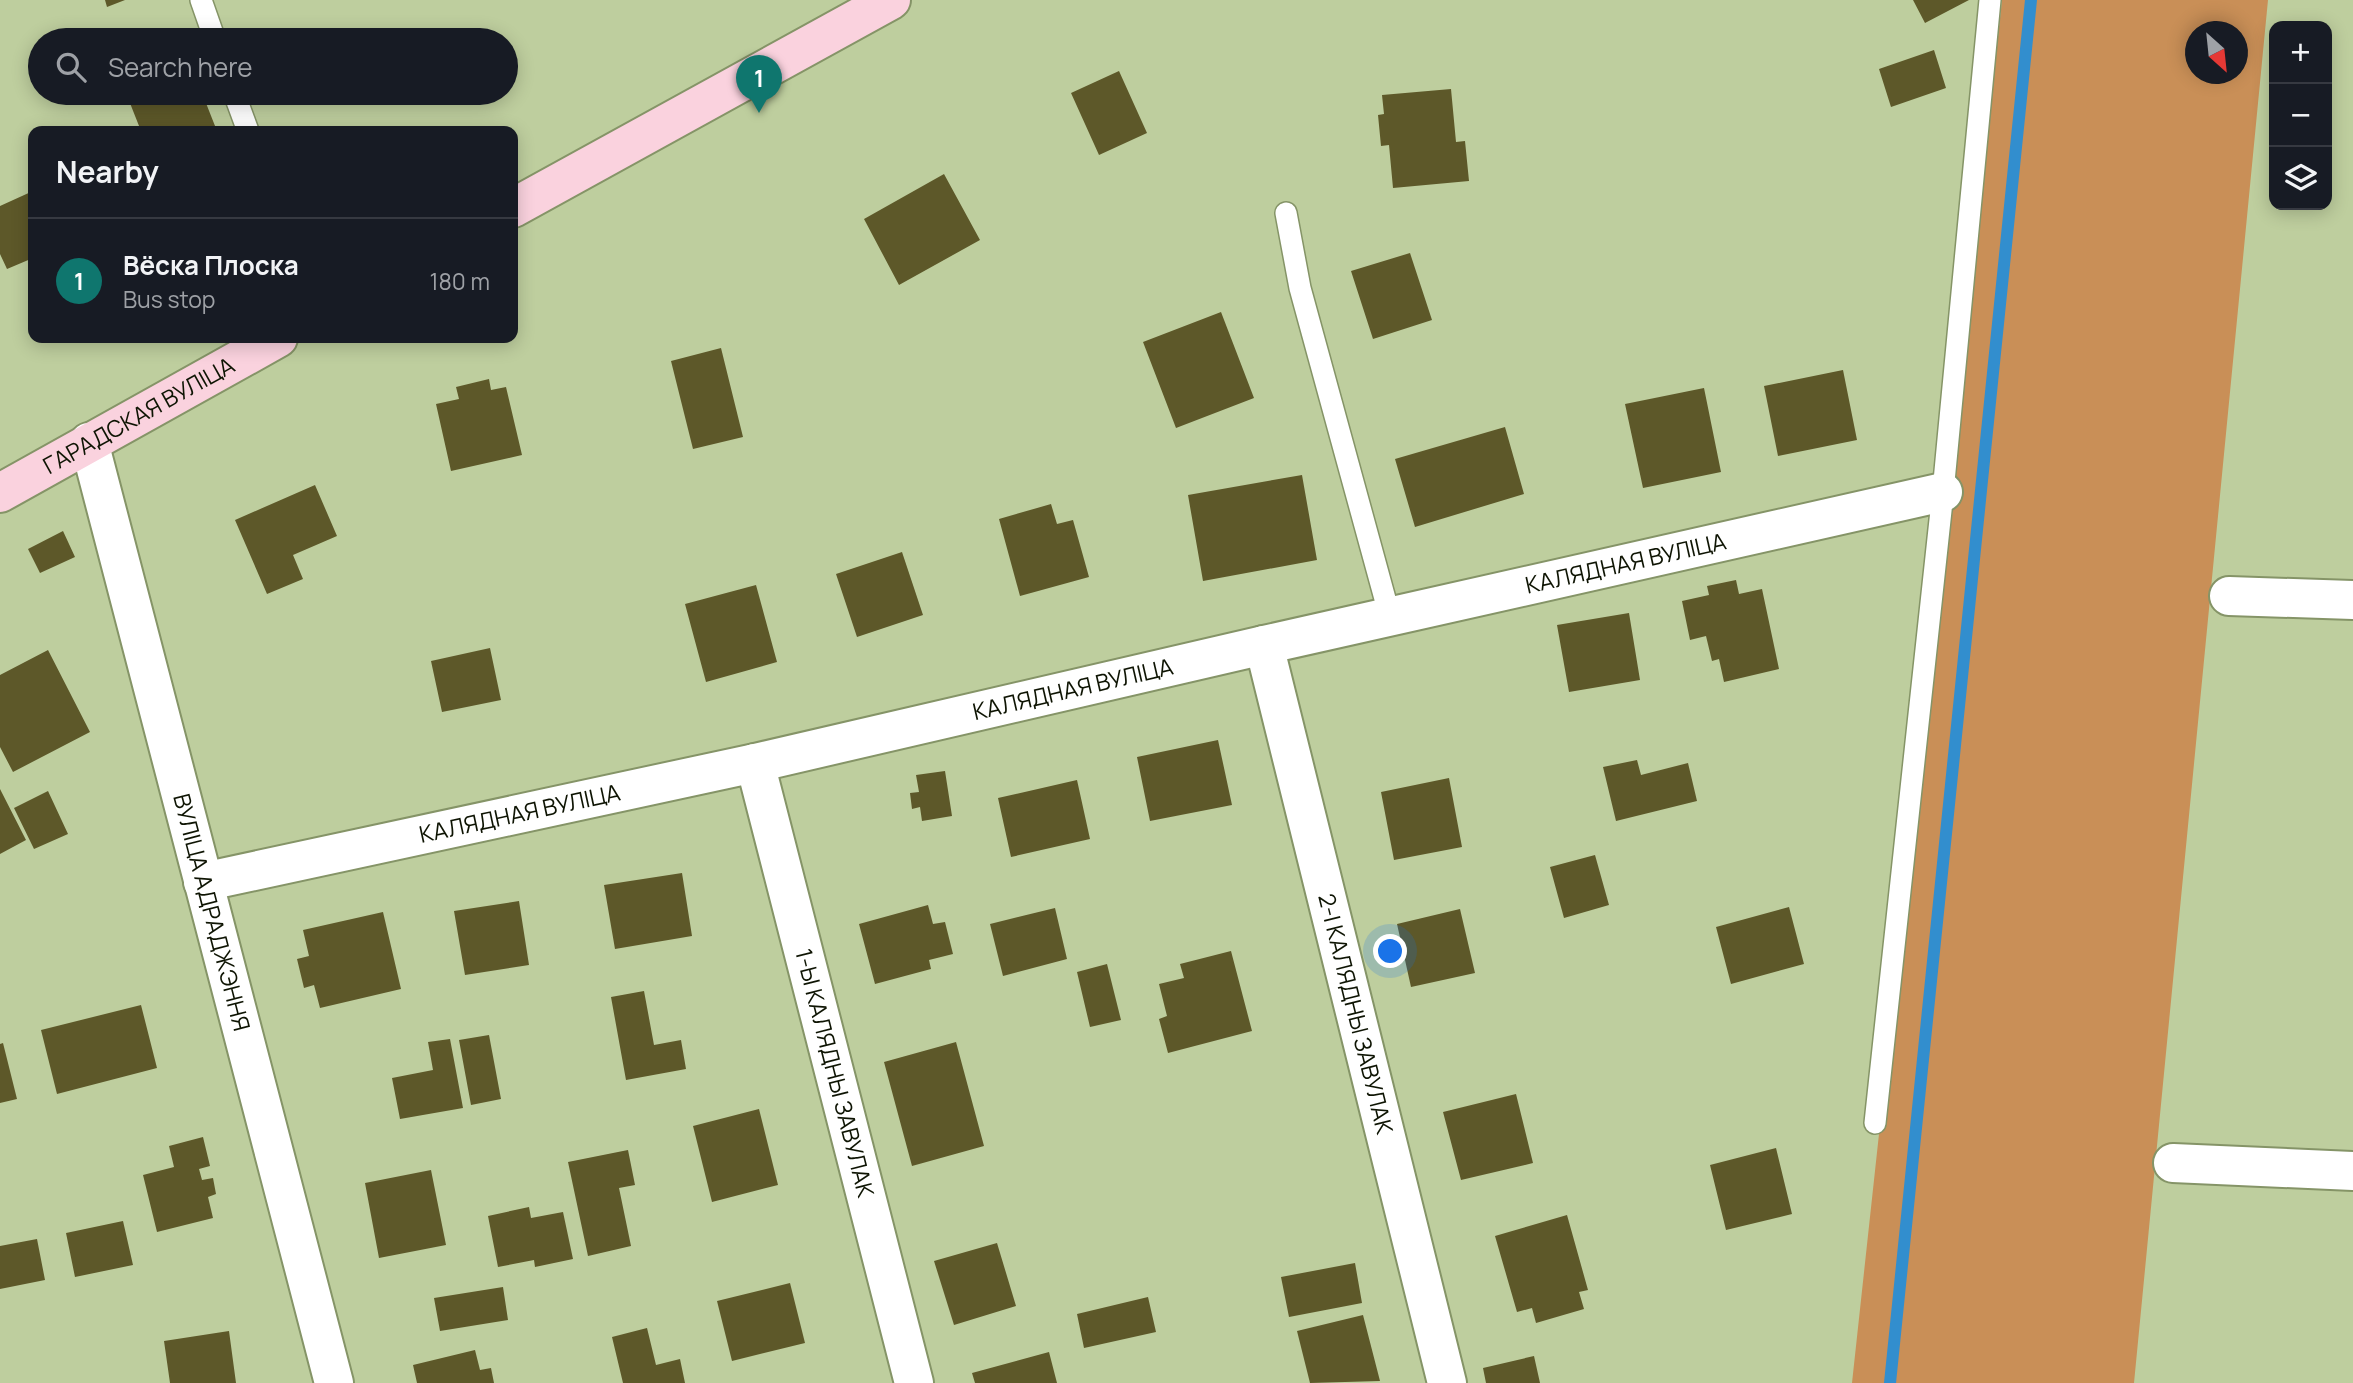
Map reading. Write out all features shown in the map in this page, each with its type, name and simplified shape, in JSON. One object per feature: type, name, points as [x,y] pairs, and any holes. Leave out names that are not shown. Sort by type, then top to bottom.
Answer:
[{"type":"main road","points":[[518,205],[891,0]]},
{"type":"main road","name":"ГАРАДСКАЯ ВУЛІЦА","points":[[0,493],[269,343]]},
{"type":"street","name":"ВУЛІЦА АДРАДЖЭННЯ","points":[[89,442],[334,1383]]},
{"type":"street","name":"КАЛЯДНАЯ ВУЛІЦА","points":[[202,882],[755,763],[1943,492]]},
{"type":"street","points":[[2228,596],[2353,600]]},
{"type":"street","name":"2-І КАЛЯДНЫ ЗАВУЛАК","points":[[1264,645],[1447,1383]]},
{"type":"street","name":"1-Ы КАЛЯДНЫ ЗАВУЛАК","points":[[755,763],[914,1383]]},
{"type":"street","points":[[2174,1163],[2353,1171]]},
{"type":"lane","points":[[201,0],[211,28]]},
{"type":"lane","points":[[1875,1123],[1943,492],[1990,0]]},
{"type":"lane","points":[[238,105],[246,126]]},
{"type":"lane","points":[[1286,213],[1300,288],[1390,617]]},
{"type":"shaded area","points":[[2002,0],[2268,0],[2134,1383],[1852,1383]]},
{"type":"building","points":[[105,0],[125,0],[107,7]]},
{"type":"building","points":[[1913,0],[1969,0],[1925,23]]},
{"type":"building","points":[[1934,50],[1946,88],[1891,107],[1879,69]]},
{"type":"building","points":[[1119,71],[1147,133],[1099,155],[1071,93]]},
{"type":"building","points":[[1451,89],[1456,142],[1465,141],[1469,181],[1393,188],[1389,145],[1381,146],[1378,115],[1384,114],[1382,95]]},
{"type":"building","points":[[131,105],[207,105],[215,126],[139,126]]},
{"type":"building","points":[[944,174],[980,240],[899,285],[864,219]]},
{"type":"building","points":[[28,193],[28,260],[7,269],[0,254],[0,206]]},
{"type":"building","points":[[1410,253],[1432,320],[1373,339],[1351,271]]},
{"type":"building","points":[[1221,312],[1254,398],[1176,428],[1143,342]]},
{"type":"building","points":[[721,348],[743,437],[693,449],[671,361]]},
{"type":"building","points":[[1843,370],[1857,440],[1778,456],[1764,386]]},
{"type":"building","points":[[489,379],[491,390],[506,387],[522,455],[451,471],[436,404],[459,399],[456,387]]},
{"type":"building","points":[[1704,388],[1721,472],[1643,488],[1625,404]]},
{"type":"building","points":[[1505,427],[1524,494],[1415,527],[1395,459]]},
{"type":"building","points":[[1302,475],[1317,560],[1203,581],[1188,495]]},
{"type":"building","points":[[315,485],[337,536],[293,555],[303,579],[267,594],[235,520]]},
{"type":"building","points":[[1051,504],[1057,524],[1073,520],[1089,577],[1020,596],[999,519]]},
{"type":"building","points":[[63,531],[75,557],[40,573],[28,549]]},
{"type":"building","points":[[902,552],[923,615],[857,637],[836,574]]},
{"type":"building","points":[[1736,580],[1739,594],[1762,589],[1779,669],[1724,682],[1719,659],[1712,661],[1706,636],[1690,640],[1682,601],[1709,595],[1707,586]]},
{"type":"building","points":[[756,585],[777,662],[706,682],[685,604]]},
{"type":"building","points":[[1629,613],[1640,680],[1569,692],[1557,625]]},
{"type":"building","points":[[490,648],[501,700],[442,712],[431,661]]},
{"type":"building","points":[[48,650],[90,732],[13,772],[0,747],[0,675]]},
{"type":"building","points":[[1218,740],[1232,805],[1150,821],[1137,757]]},
{"type":"building","points":[[1637,760],[1641,775],[1688,763],[1697,801],[1616,821],[1603,767]]},
{"type":"building","points":[[945,771],[952,816],[922,821],[920,807],[912,809],[910,793],[919,792],[916,775]]},
{"type":"building","points":[[1449,778],[1462,847],[1394,860],[1381,792]]},
{"type":"building","points":[[1077,780],[1090,839],[1011,857],[998,798]]},
{"type":"building","points":[[0,789],[26,840],[0,854]]},
{"type":"building","points":[[48,791],[68,834],[34,849],[14,808]]},
{"type":"building","points":[[1595,855],[1609,905],[1564,918],[1550,867]]},
{"type":"building","points":[[682,873],[692,936],[615,949],[604,885]]},
{"type":"building","points":[[519,901],[529,965],[465,975],[454,911]]},
{"type":"building","points":[[928,905],[933,924],[945,922],[953,954],[929,960],[931,969],[875,984],[859,924]]},
{"type":"building","points":[[1789,907],[1804,964],[1731,984],[1716,927]]},
{"type":"building","points":[[1055,908],[1067,959],[1003,976],[990,924]]},
{"type":"building","points":[[1460,909],[1475,973],[1411,987],[1397,924]]},
{"type":"building","points":[[383,912],[401,989],[320,1008],[314,985],[304,988],[297,959],[309,956],[303,930]]},
{"type":"building","points":[[1231,951],[1252,1031],[1168,1053],[1159,1019],[1167,1016],[1159,984],[1184,978],[1180,964]]},
{"type":"building","points":[[1107,964],[1121,1020],[1090,1027],[1077,972]]},
{"type":"building","points":[[644,991],[654,1045],[681,1040],[686,1069],[626,1080],[611,997]]},
{"type":"building","points":[[141,1005],[157,1068],[57,1094],[41,1030]]},
{"type":"building","points":[[489,1035],[501,1099],[471,1105],[459,1040]]},
{"type":"building","points":[[450,1039],[463,1108],[400,1119],[392,1078],[433,1070],[428,1042]]},
{"type":"building","points":[[956,1042],[984,1146],[912,1166],[884,1062]]},
{"type":"building","points":[[3,1043],[17,1099],[0,1103],[0,1044]]},
{"type":"building","points":[[1516,1094],[1533,1163],[1461,1180],[1443,1112]]},
{"type":"building","points":[[759,1109],[778,1185],[712,1202],[693,1126]]},
{"type":"building","points":[[203,1137],[210,1166],[199,1169],[202,1180],[213,1178],[216,1194],[208,1197],[213,1218],[157,1232],[143,1175],[174,1167],[169,1146]]},
{"type":"building","points":[[1776,1148],[1792,1214],[1726,1230],[1710,1165]]},
{"type":"building","points":[[628,1150],[635,1185],[619,1188],[631,1246],[588,1256],[568,1162]]},
{"type":"building","points":[[431,1170],[446,1245],[379,1258],[365,1183]]},
{"type":"building","points":[[529,1207],[531,1218],[563,1212],[573,1259],[535,1267],[534,1260],[498,1267],[488,1216]]},
{"type":"building","points":[[1567,1215],[1588,1290],[1579,1292],[1584,1309],[1536,1323],[1532,1308],[1517,1312],[1495,1236]]},
{"type":"building","points":[[123,1221],[133,1265],[75,1277],[66,1233]]},
{"type":"building","points":[[37,1239],[45,1280],[0,1289],[0,1246]]},
{"type":"building","points":[[997,1243],[1016,1306],[954,1325],[934,1261]]},
{"type":"building","points":[[1355,1263],[1362,1303],[1289,1317],[1281,1277]]},
{"type":"building","points":[[790,1283],[805,1343],[732,1361],[717,1301]]},
{"type":"building","points":[[503,1287],[508,1320],[440,1331],[434,1298]]},
{"type":"building","points":[[1148,1297],[1156,1332],[1084,1348],[1077,1314]]},
{"type":"building","points":[[1363,1315],[1380,1381],[1310,1383],[1297,1331]]},
{"type":"building","points":[[647,1328],[656,1365],[680,1359],[685,1383],[623,1383],[612,1337]]},
{"type":"building","points":[[229,1331],[236,1383],[170,1383],[164,1341]]},
{"type":"building","points":[[475,1350],[480,1370],[491,1368],[494,1383],[417,1383],[413,1365]]},
{"type":"building","points":[[1049,1352],[1057,1383],[975,1383],[972,1373]]},
{"type":"building","points":[[1534,1356],[1540,1383],[1486,1383],[1483,1368]]},
{"type":"waterway","points":[[1890,1383],[2031,0]]},
{"type":"place","name":"Вёска Плоска","points":[[759,113]]}]
